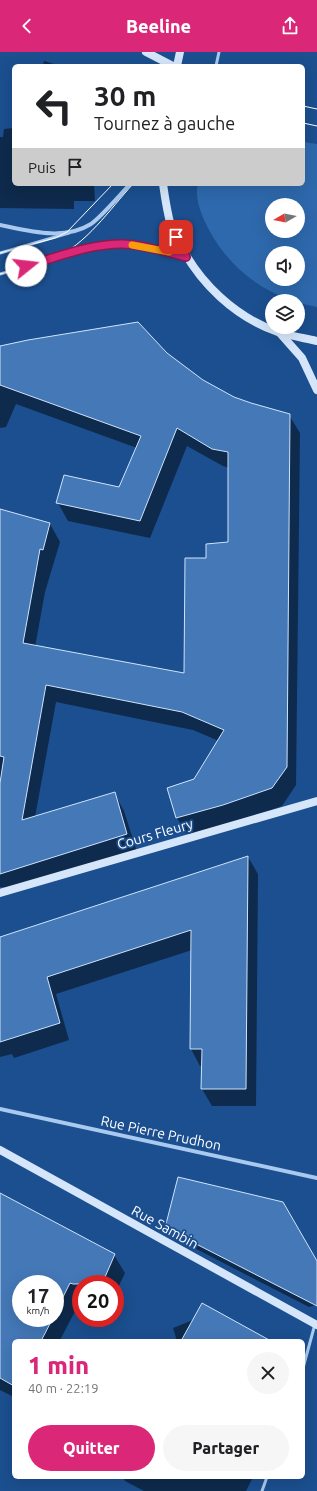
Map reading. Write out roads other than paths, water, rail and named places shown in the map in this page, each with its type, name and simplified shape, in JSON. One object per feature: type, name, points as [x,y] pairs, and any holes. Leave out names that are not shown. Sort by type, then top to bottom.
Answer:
[{"type":"main road","points":[[146,52],[168,64]]},
{"type":"main road","points":[[177,64],[180,52]]},
{"type":"main road","points":[[163,186],[171,227],[186,257],[201,278],[227,304],[250,319],[265,326]]},
{"type":"main road","points":[[281,334],[302,358],[317,390]]},
{"type":"main road","points":[[287,334],[317,341]]},
{"type":"main road","name":"Cours Fleury","points":[[0,893],[317,802]]},
{"type":"main road","name":"Rue Sambin","points":[[0,1150],[316,1325]]},
{"type":"street","points":[[0,225],[33,232],[57,234],[80,230],[92,223],[128,186]]},
{"type":"street","name":"Rue Pierre Prudhon","points":[[0,1109],[317,1178]]},
{"type":"lane","points":[[216,64],[219,52]]},
{"type":"lane","points":[[0,253],[80,230]]},
{"type":"lane","points":[[0,274],[92,246],[123,244],[186,257]]},
{"type":"lane","points":[[305,1361],[316,1325]]},
{"type":"lane","points":[[262,1491],[266,1479]]},
{"type":"tram line","points":[[305,106],[317,109]]},
{"type":"tram line","points":[[305,123],[317,126]]},
{"type":"tram line","points":[[0,253],[55,238],[67,232],[111,186]]},
{"type":"tram line","points":[[0,274],[40,264],[65,253],[97,226],[131,186]]}]
